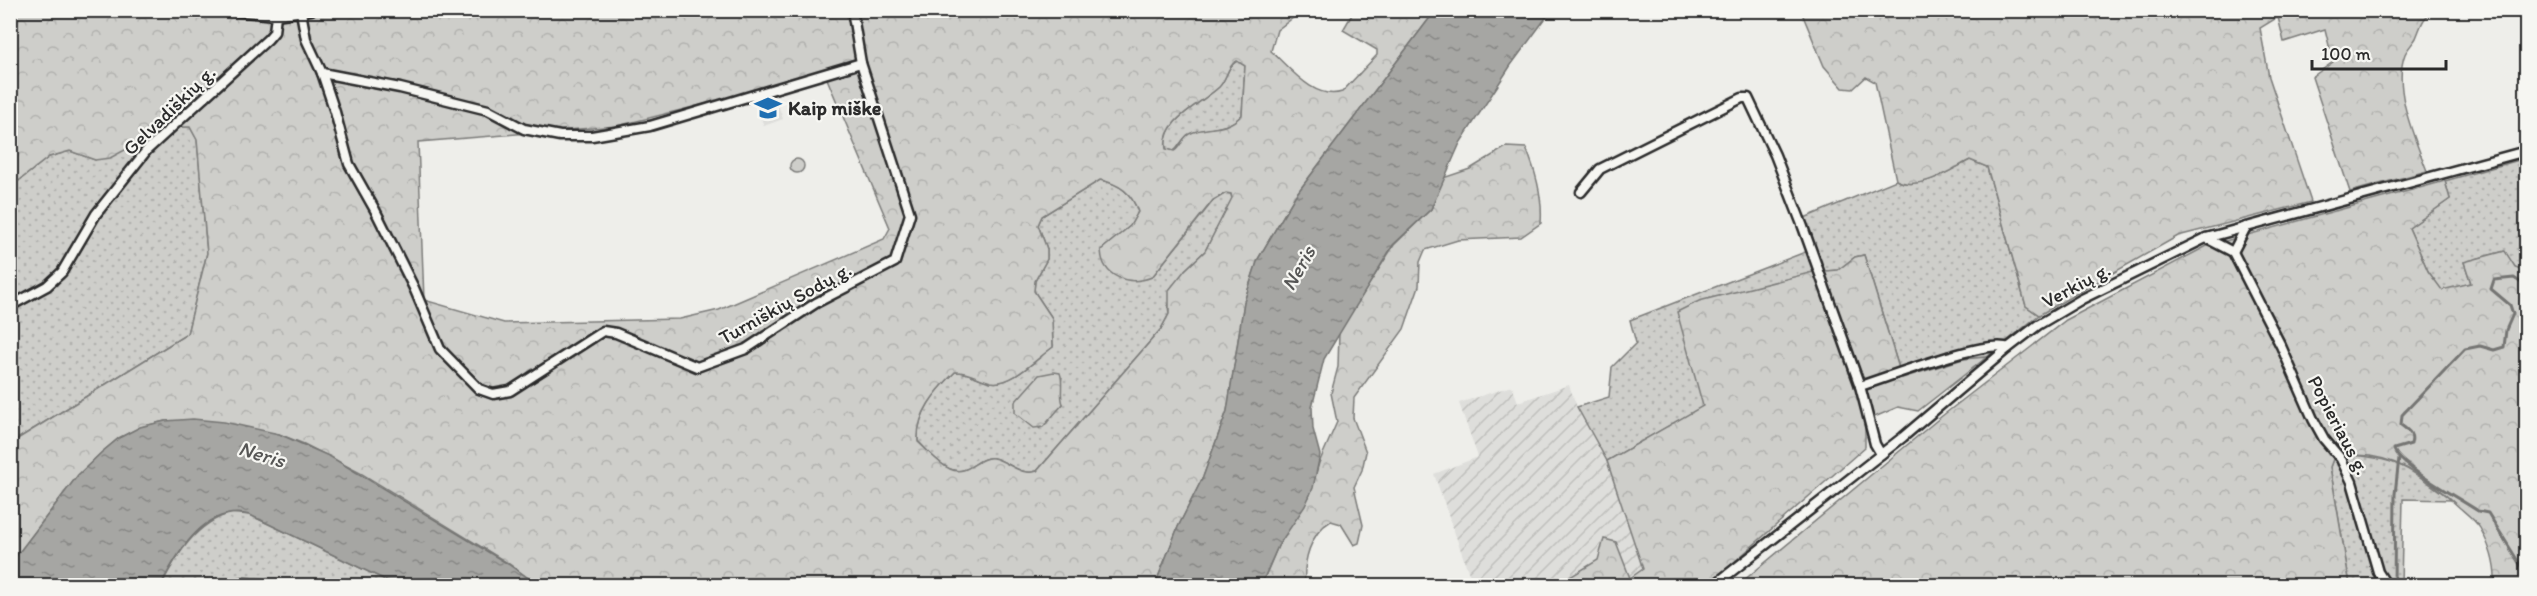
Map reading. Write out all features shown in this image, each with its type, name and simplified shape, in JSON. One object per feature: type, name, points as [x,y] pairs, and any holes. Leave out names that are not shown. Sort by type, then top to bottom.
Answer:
[{"type":"street","points":[[220,10],[276,15],[311,10]]},
{"type":"street","name":"Turniškių Sodų g.","points":[[301,12],[306,39],[322,73],[349,164],[385,230],[440,349],[470,383],[493,394],[510,391],[603,331],[616,333],[665,356],[697,367],[746,349],[816,303],[895,262],[910,214],[861,63],[852,10]]},
{"type":"street","name":"Gelvadiškių g.","points":[[10,306],[47,286],[62,272],[96,214],[147,150],[268,39],[274,32],[276,15]]},
{"type":"street","points":[[322,73],[400,88],[488,110],[524,129],[560,136],[592,136],[650,126],[861,63]]},
{"type":"street","points":[[1581,192],[1600,169],[1742,98],[1748,99],[1775,155],[1803,227],[1860,386],[1875,444],[1881,454]]},
{"type":"street","name":"Verkių g.","points":[[1713,585],[1881,454],[2008,348],[2060,311],[2206,238],[2526,151]]},
{"type":"street","points":[[2206,238],[2233,252],[2246,227]]},
{"type":"street","name":"Popieriaus g.","points":[[2233,252],[2281,346],[2313,419],[2345,467],[2378,572],[2387,585]]},
{"type":"street","points":[[1860,386],[1972,350],[2003,346],[2008,348]]},
{"type":"shaded area","name":"Kaip miške","points":[[774,93],[783,119],[764,126],[754,100]]},
{"type":"shaded area","points":[[1569,385],[1577,407],[1607,461],[1643,569],[1630,579],[1624,566],[1598,560],[1570,577],[1564,585],[1473,585],[1434,474],[1478,457],[1459,403],[1512,386],[1518,402]]},
{"type":"green space","points":[[11,11],[1302,11],[1277,30],[1271,51],[1303,81],[1322,92],[1332,93],[1342,92],[1377,55],[1377,50],[1343,30],[1354,11],[1435,11],[1295,196],[1258,259],[1244,302],[1227,411],[1203,477],[1178,527],[1155,585],[538,585],[508,563],[362,474],[304,444],[279,434],[165,421],[141,427],[119,438],[102,452],[78,475],[11,563],[11,443],[187,334],[207,253],[197,140],[190,127],[168,127],[110,158],[95,160],[70,151],[49,157],[11,187]],"holes":[[[1237,61],[1245,66],[1242,115],[1228,125],[1202,129],[1189,134],[1174,151],[1166,149],[1166,139],[1176,121],[1219,87],[1231,66]],[[825,74],[890,228],[884,239],[719,310],[680,319],[504,323],[424,300],[418,142],[617,126]],[[1100,180],[1124,190],[1138,212],[1130,226],[1101,250],[1106,267],[1112,273],[1134,281],[1152,277],[1213,200],[1226,193],[1231,194],[1232,198],[1205,251],[1185,270],[1169,290],[1169,314],[1161,329],[1037,471],[1025,472],[993,458],[982,460],[967,469],[956,471],[950,469],[918,442],[918,431],[924,412],[941,387],[955,372],[969,374],[991,382],[1007,380],[1016,376],[1053,347],[1052,318],[1034,291],[1035,281],[1047,259],[1047,249],[1038,225],[1042,216]]]},
{"type":"green space","points":[[1801,11],[2432,11],[2424,20],[2405,54],[2401,82],[2411,129],[2427,171],[2350,192],[2312,77],[2333,62],[2325,29],[2284,42],[2278,17],[2260,28],[2269,77],[2311,202],[2178,236],[2039,315],[2026,306],[1987,167],[1970,160],[1924,182],[1905,183],[1896,180],[1875,82],[1866,77],[1853,89],[1843,88],[1824,66]]},
{"type":"green space","points":[[1237,61],[1245,65],[1242,115],[1227,125],[1192,133],[1174,151],[1166,149],[1166,139],[1176,121],[1219,87],[1231,66]]},
{"type":"green space","points":[[168,127],[190,127],[197,139],[207,253],[187,334],[11,443],[11,187],[49,157],[70,151],[95,160]]},
{"type":"green space","points":[[1506,147],[1526,148],[1538,185],[1541,223],[1521,237],[1458,240],[1425,250],[1420,262],[1419,286],[1404,329],[1354,398],[1353,418],[1366,452],[1362,470],[1354,487],[1363,525],[1359,543],[1354,545],[1341,524],[1331,521],[1318,533],[1309,549],[1305,567],[1305,585],[1261,586],[1278,546],[1309,497],[1319,463],[1337,422],[1331,393],[1338,367],[1339,332],[1394,245],[1431,209],[1443,178],[1470,169]]},
{"type":"green space","points":[[2526,158],[2526,271],[2515,267],[2504,251],[2464,262],[2471,283],[2442,291],[2428,271],[2409,228],[2450,199],[2445,181]]},
{"type":"green space","points":[[794,159],[800,159],[804,166],[800,173],[794,173],[790,169],[790,163]]},
{"type":"green space","points":[[1970,160],[1987,167],[2026,306],[2039,315],[1987,357],[1963,359],[1902,378],[1864,255],[1855,257],[1838,270],[1813,272],[1704,406],[1607,461],[1577,407],[1609,397],[1612,367],[1636,343],[1630,320],[1813,249],[1802,219],[1896,180],[1905,183],[1924,182]]},
{"type":"green space","points":[[1100,180],[1114,184],[1129,195],[1138,212],[1130,226],[1101,250],[1152,277],[1213,201],[1226,193],[1231,194],[1232,199],[1205,251],[1185,270],[1168,306],[1169,314],[1161,329],[1037,471],[1025,472],[993,458],[982,460],[967,469],[956,471],[950,469],[918,441],[920,421],[929,403],[941,387],[955,372],[969,374],[991,382],[1007,380],[1016,376],[1053,347],[1052,318],[1034,291],[1035,281],[1047,259],[1047,249],[1038,225],[1042,216]],"holes":[[[1062,377],[1059,395],[1063,404],[1039,429]]]},
{"type":"green space","points":[[2445,181],[2450,199],[2409,228],[2428,271],[2442,290],[2471,283],[2464,262],[2505,251],[2515,267],[2526,271],[2526,585],[2495,585],[2492,556],[2480,528],[2433,485],[2418,474],[2386,459],[2351,455],[2333,459],[2330,467],[2350,585],[1737,586],[1942,416],[2066,320],[2207,246]]},
{"type":"green space","points":[[1864,255],[1902,378],[1963,359],[1987,357],[1918,411],[1898,407],[1865,421],[1865,447],[1708,585],[1533,586],[1564,585],[1570,577],[1598,560],[1604,539],[1616,542],[1630,578],[1643,569],[1607,461],[1703,406],[1677,312],[1699,301],[1813,272],[1838,270],[1855,257]]},
{"type":"green space","points":[[1060,373],[1063,404],[1043,427],[1034,428],[1015,413],[1015,402],[1039,375]]},
{"type":"green space","points":[[2347,455],[2393,462],[2426,481],[2452,500],[2403,499],[2401,585],[2350,585],[2330,467],[2333,459]]},
{"type":"green space","points":[[231,513],[250,515],[396,585],[291,585],[268,579],[242,577],[188,585],[161,586],[189,541],[208,524]]},
{"type":"green space","points":[[242,577],[268,579],[291,585],[188,585]]},
{"type":"water","name":"Neris","points":[[1435,11],[1551,11],[1511,65],[1460,143],[1431,209],[1393,245],[1324,359],[1312,407],[1313,429],[1320,455],[1313,488],[1305,506],[1278,546],[1261,585],[1155,585],[1178,527],[1203,477],[1227,411],[1244,302],[1258,259],[1295,196]]},
{"type":"water","name":"Neris","points":[[193,419],[224,422],[279,434],[331,457],[508,564],[538,585],[396,585],[250,515],[234,513],[207,523],[195,533],[176,558],[161,585],[11,585],[11,563],[78,475],[102,452],[119,438],[140,427],[165,421]]},
{"type":"waterway","points":[[2526,286],[2514,278],[2494,280],[2491,289],[2510,305],[2513,314],[2506,330],[2504,347],[2494,350],[2480,346],[2465,349],[2402,415],[2401,425],[2410,433],[2411,444],[2394,449],[2398,456],[2417,472],[2478,511],[2488,513],[2526,574]]},
{"type":"waterway","points":[[2394,586],[2395,494],[2399,458]]},
{"type":"place","name":"Kaip miške","points":[[768,108]]}]
